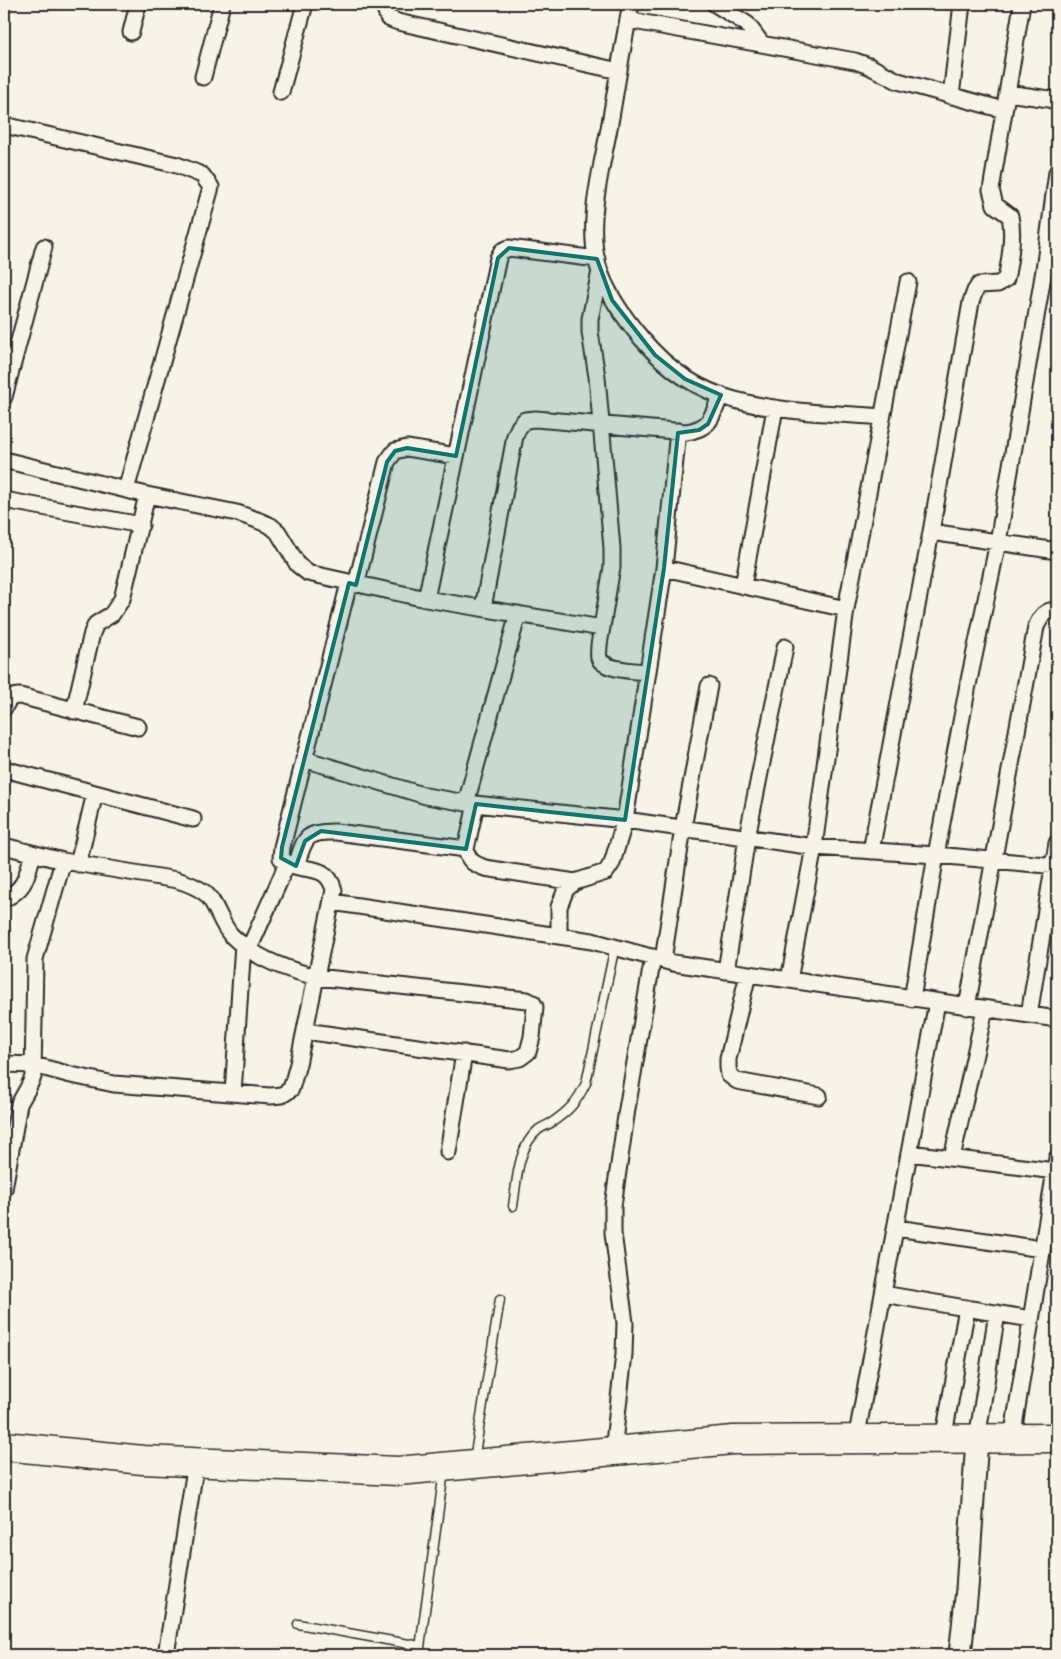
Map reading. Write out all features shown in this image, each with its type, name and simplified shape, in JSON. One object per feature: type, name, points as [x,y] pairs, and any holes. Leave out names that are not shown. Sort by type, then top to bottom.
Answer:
[{"type":"highway","points":[[4,1446],[143,1460],[398,1471],[733,1440],[1057,1438]]},
{"type":"street","points":[[131,32],[138,4]]},
{"type":"street","points":[[203,77],[222,4]]},
{"type":"street","points":[[281,92],[305,4]]},
{"type":"street","points":[[386,4],[385,8],[388,18],[398,22],[619,71]]},
{"type":"street","points":[[631,4],[596,203],[594,239],[599,265],[612,300],[655,355],[685,379],[707,391],[736,400],[775,408],[882,417]]},
{"type":"street","points":[[714,4],[747,24],[762,44]]},
{"type":"street","points":[[951,96],[962,4]]},
{"type":"street","points":[[871,852],[931,532],[971,302],[974,291],[979,285],[998,284],[1006,279],[1008,270],[1012,225],[1010,216],[995,205],[991,190],[1022,4]]},
{"type":"street","points":[[628,20],[854,61],[870,66],[898,81],[1004,110]]},
{"type":"street","points":[[1007,93],[1049,99],[1057,102]]},
{"type":"street","points":[[4,125],[177,165],[202,175],[211,187],[126,490]]},
{"type":"street","points":[[912,999],[936,855],[998,542],[1054,218],[1057,172]]},
{"type":"street","points":[[4,397],[44,247]]},
{"type":"street","points":[[426,599],[498,258],[502,251],[509,248],[521,248],[599,265]]},
{"type":"street","points":[[599,265],[590,319],[590,332],[602,424],[612,548],[612,567],[599,658],[604,664],[612,667],[648,672]]},
{"type":"street","points":[[789,980],[814,847],[846,609],[908,282]]},
{"type":"street","points":[[483,608],[515,436],[525,420],[536,419],[678,431],[699,430],[708,424],[720,395]]},
{"type":"street","points":[[743,586],[775,408]]},
{"type":"street","points":[[559,936],[559,907],[566,889],[575,882],[606,872],[612,863],[625,820],[664,568],[678,431]]},
{"type":"street","points":[[4,1064],[34,1065],[71,1076],[114,1084],[270,1096],[282,1095],[290,1090],[294,1080],[317,977],[334,890],[332,881],[326,874],[291,865],[281,858],[282,847],[304,759],[386,462],[395,451],[407,448],[456,456]]},
{"type":"street","points":[[4,460],[126,490],[237,514],[271,526],[278,532],[298,565],[308,573],[426,599],[602,628]]},
{"type":"street","points":[[74,711],[92,633],[96,624],[112,614],[122,599],[148,495]]},
{"type":"street","points":[[4,500],[141,525]]},
{"type":"street","points":[[931,532],[1057,551]]},
{"type":"street","points":[[664,568],[846,609]]},
{"type":"street","points":[[967,1007],[1036,626],[1042,615],[1050,610],[1057,610]]},
{"type":"street","points":[[518,614],[471,804],[466,849],[467,856],[474,864],[485,868],[575,882]]},
{"type":"street","points":[[726,971],[747,838],[785,647]]},
{"type":"street","points":[[613,1451],[624,1354],[625,1323],[616,1268],[613,1206],[627,1109],[658,959],[709,686]]},
{"type":"street","points":[[4,708],[7,700],[12,696],[20,696],[138,726]]},
{"type":"street","points":[[304,759],[426,796],[471,804],[625,820],[814,847],[936,855],[1055,866]]},
{"type":"street","points":[[4,769],[193,819]]},
{"type":"street","points":[[4,1189],[19,1104],[33,1077],[35,959],[95,794]]},
{"type":"street","points":[[233,1093],[246,947],[310,834],[321,831],[336,832],[466,849]]},
{"type":"street","points":[[1029,1015],[1055,866],[1057,842]]},
{"type":"street","points":[[4,846],[70,862],[177,880],[193,885],[206,894],[231,935],[246,947],[291,970],[317,977],[527,1000],[533,1003],[535,1007],[532,1037],[528,1052],[520,1058],[509,1060],[305,1031]]},
{"type":"street","points":[[4,899],[18,892],[23,885],[33,854]]},
{"type":"street","points":[[332,902],[559,936],[616,946],[658,959],[726,971],[1057,1019]]},
{"type":"street","points":[[748,974],[728,1058],[729,1075],[738,1081],[819,1096]]},
{"type":"street","points":[[856,1440],[936,1002]]},
{"type":"street","points":[[952,1158],[985,1009]]},
{"type":"street","points":[[448,1152],[464,1054]]},
{"type":"street","points":[[909,1153],[1056,1165],[1048,1240],[1031,1319],[1012,1439]]},
{"type":"street","points":[[896,1228],[1048,1240]]},
{"type":"street","points":[[883,1294],[1031,1319]]},
{"type":"street","points":[[943,1440],[967,1308]]},
{"type":"street","points":[[960,1655],[967,1589],[976,1439],[997,1313]]},
{"type":"street","points":[[166,1655],[196,1462]]},
{"type":"lane","points":[[513,1206],[522,1155],[529,1142],[538,1131],[570,1109],[580,1096],[586,1083],[616,946]]},
{"type":"lane","points":[[473,1464],[500,1299]]},
{"type":"lane","points":[[419,1655],[444,1467]]},
{"type":"lane","points":[[298,1624],[420,1646]]},
{"type":"lane","points":[[786,1653],[800,1655]]},
{"type":"highlighted area","points":[[509,248],[597,259],[612,300],[655,355],[685,379],[721,395],[708,424],[699,430],[678,433],[664,568],[625,820],[476,804],[466,849],[321,831],[305,841],[296,866],[281,858],[282,847],[349,583],[356,585],[387,462],[395,451],[407,448],[456,456],[498,258]]}]
